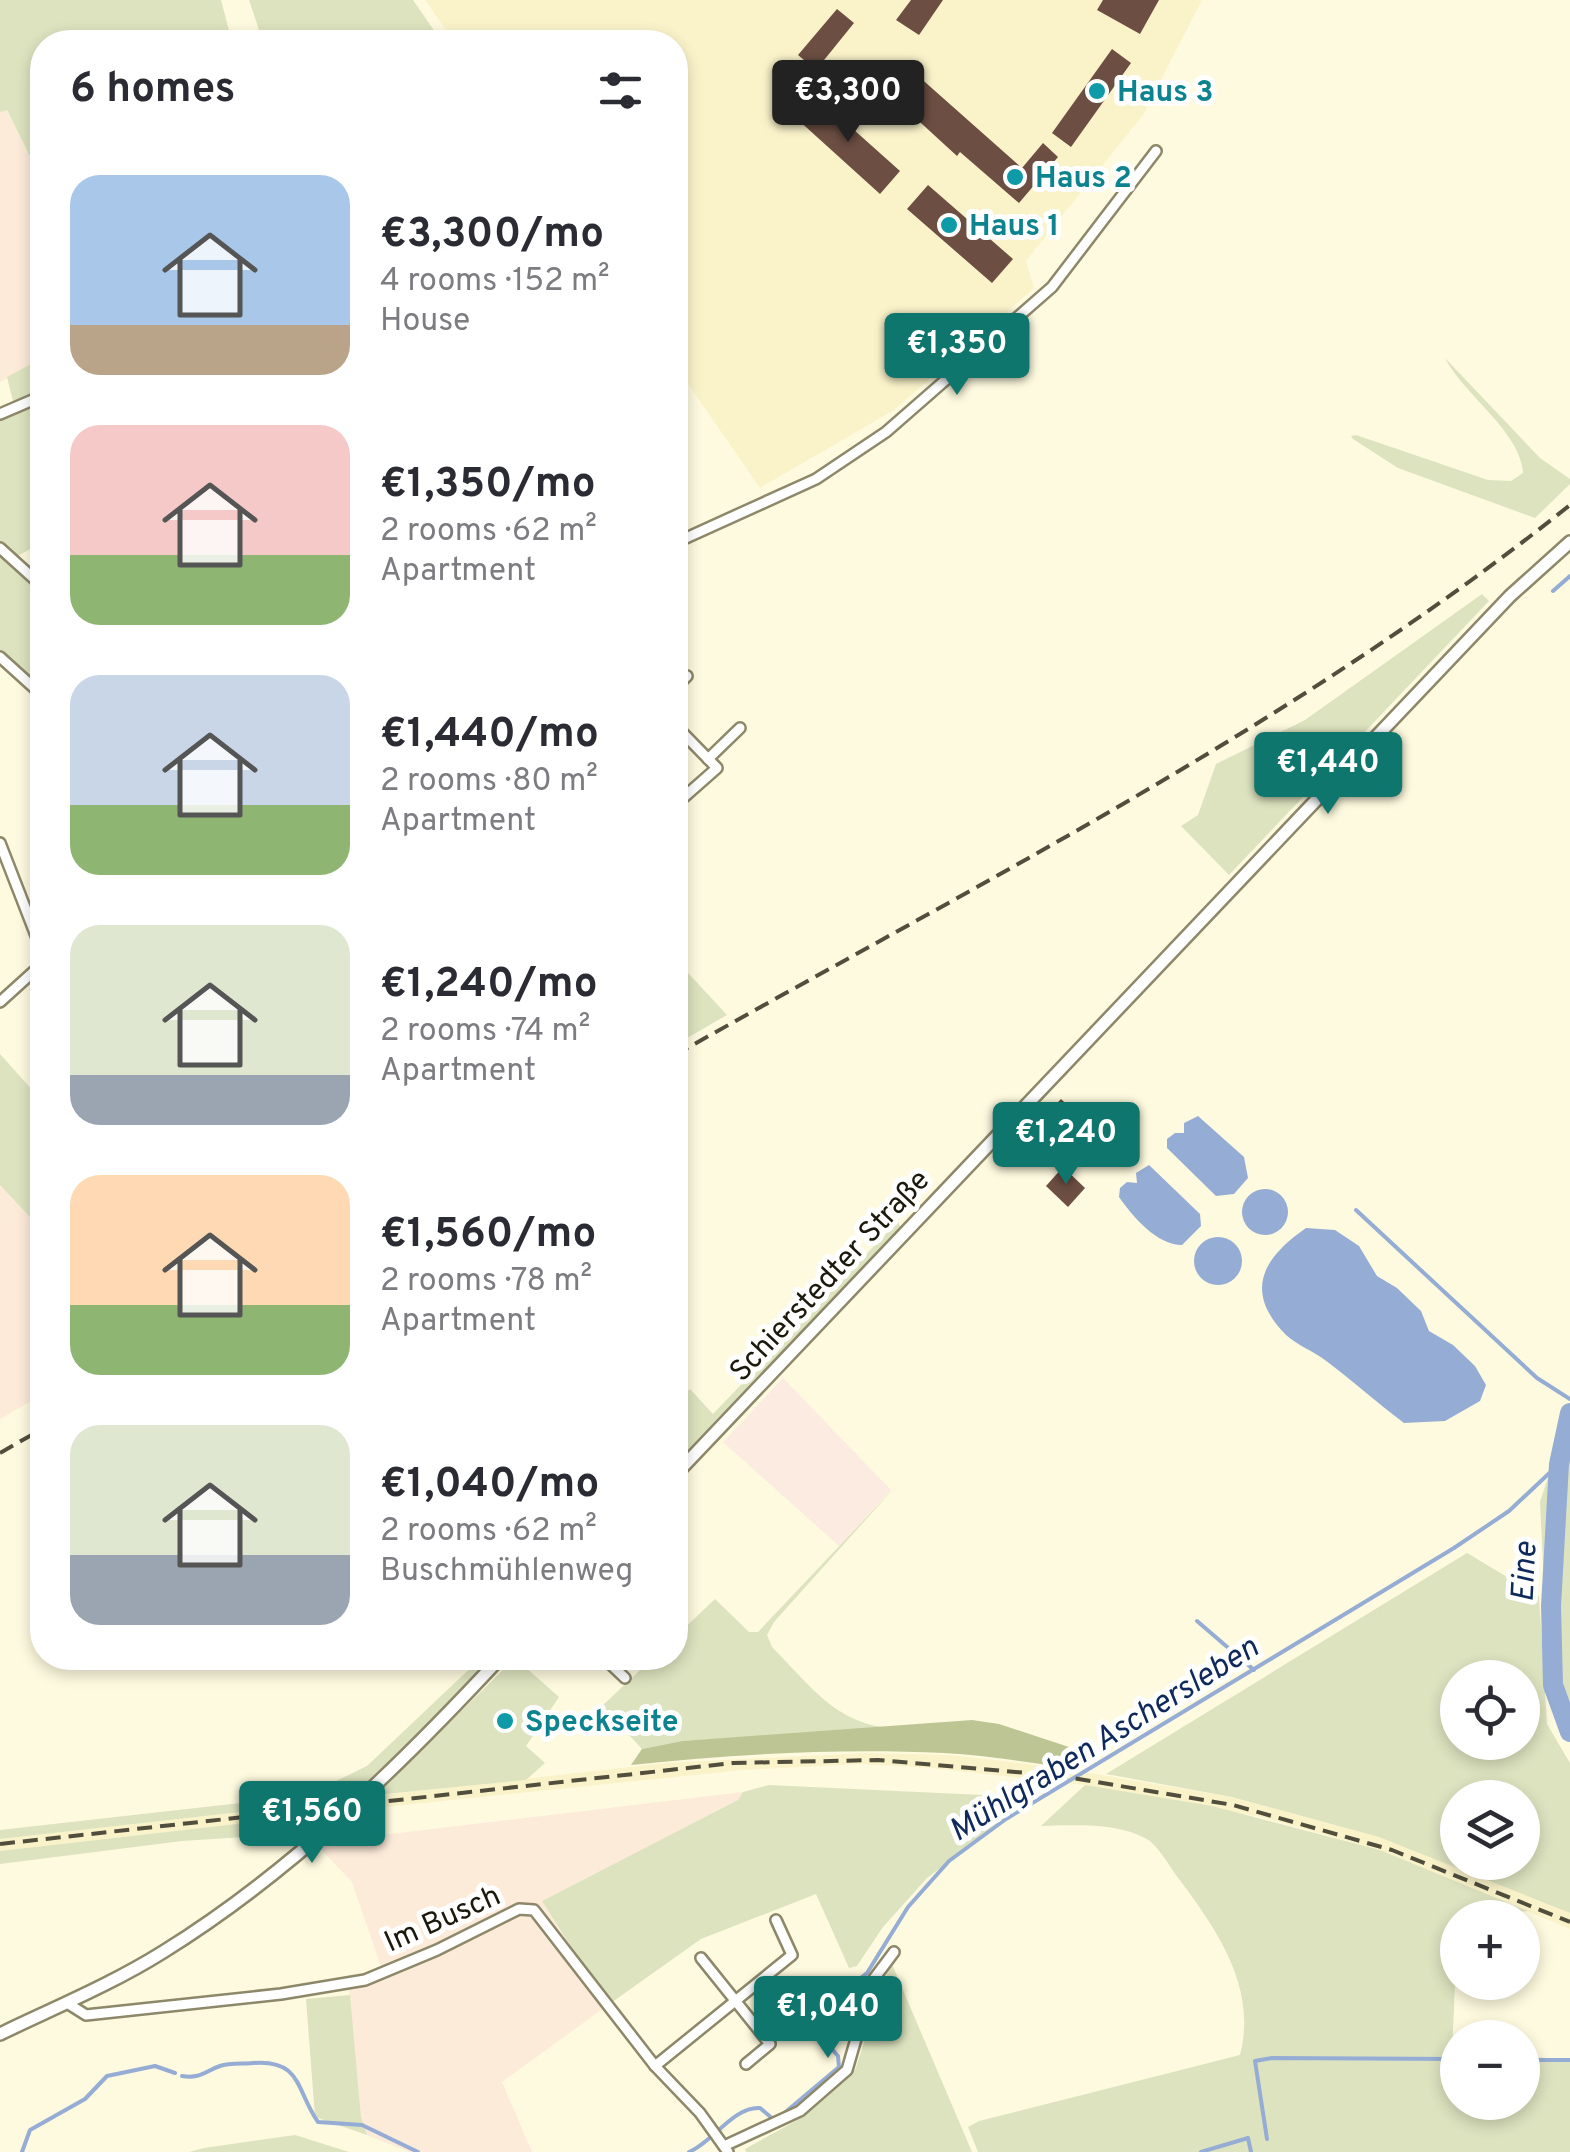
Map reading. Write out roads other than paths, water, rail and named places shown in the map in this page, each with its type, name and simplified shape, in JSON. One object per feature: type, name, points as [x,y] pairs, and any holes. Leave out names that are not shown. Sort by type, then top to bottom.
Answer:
[{"type":"street","points":[[688,536],[816,478],[886,432],[1052,287],[1156,151]]},
{"type":"street","points":[[0,414],[30,401]]},
{"type":"street","name":"Schierstedter Straße","points":[[688,1461],[1510,596],[1570,542]]},
{"type":"street","points":[[0,548],[30,575]]},
{"type":"street","points":[[0,657],[30,684]]},
{"type":"street","points":[[708,758],[740,728]]},
{"type":"street","points":[[688,738],[717,768],[688,794]]},
{"type":"street","points":[[0,843],[30,920]]},
{"type":"street","points":[[0,1002],[30,975]]},
{"type":"street","points":[[3,2029],[68,2003],[160,1954],[243,1896],[387,1772],[488,1670]]},
{"type":"street","points":[[617,1670],[625,1678]]},
{"type":"street","name":"Im Busch","points":[[68,2003],[86,2015],[281,1994],[365,1980],[438,1950],[519,1909],[534,1910],[655,2066],[722,2143]]},
{"type":"street","points":[[655,2066],[792,1955],[776,1920]]},
{"type":"street","points":[[722,2143],[800,2111],[847,2070],[873,1980],[894,1952]]},
{"type":"street","points":[[701,1958],[770,2044],[746,2064]]},
{"type":"water","points":[[1198,1116],[1244,1157],[1248,1178],[1234,1194],[1216,1196],[1167,1148],[1167,1139],[1184,1133],[1184,1123]]},
{"type":"water","points":[[1149,1165],[1200,1214],[1201,1226],[1182,1245],[1155,1235],[1119,1197],[1120,1188],[1127,1182],[1137,1183],[1136,1173]]},
{"type":"water","points":[[1265,1189],[1282,1195],[1288,1212],[1282,1229],[1265,1235],[1248,1229],[1242,1212],[1248,1195]]},
{"type":"water","points":[[1306,1228],[1335,1230],[1359,1246],[1377,1276],[1397,1288],[1421,1311],[1429,1331],[1453,1345],[1475,1366],[1486,1385],[1480,1401],[1445,1421],[1404,1423],[1325,1360],[1286,1335],[1265,1304],[1264,1276],[1279,1251]]},
{"type":"water","points":[[1218,1237],[1235,1244],[1242,1261],[1235,1278],[1218,1285],[1201,1278],[1194,1261],[1201,1244]]},
{"type":"waterway","points":[[1553,591],[1570,576]]},
{"type":"waterway","points":[[1356,1210],[1537,1378],[1570,1399]]},
{"type":"waterway","name":"Eine","points":[[1570,1413],[1559,1464],[1551,1606],[1553,1685],[1570,1732]]},
{"type":"waterway","name":"Mühlgraben Aschersleben","points":[[782,2115],[839,2067],[838,2056],[811,2025],[811,2017],[867,1973],[908,1907],[949,1861],[1006,1819],[1454,1548],[1509,1511],[1559,1464]]},
{"type":"waterway","points":[[1197,1621],[1254,1670]]},
{"type":"waterway","points":[[1267,2139],[1255,2061],[1440,2059]]},
{"type":"waterway","points":[[1540,2060],[1570,2060]]},
{"type":"waterway","name":"Mühlgraben Aschersleben","points":[[182,2076],[198,2075],[228,2064],[281,2066],[296,2079],[318,2122],[362,2125],[418,2152]]},
{"type":"waterway","name":"Mühlgraben Aschersleben","points":[[22,2152],[30,2130],[85,2099],[107,2076],[155,2066],[175,2073]]},
{"type":"waterway","name":"Mühlgraben Aschersleben","points":[[689,2152],[732,2118],[750,2109],[760,2108],[774,2120]]},
{"type":"waterway","points":[[1201,2152],[1248,2138],[1251,2152]]},
{"type":"railway","points":[[688,1048],[1020,863],[1247,730],[1465,584],[1570,505]]},
{"type":"railway","points":[[0,1453],[30,1436]]},
{"type":"railway","points":[[0,1844],[733,1763],[878,1760],[1061,1776],[1233,1805],[1392,1850],[1570,1922]]},
{"type":"place","name":"Haus 3","points":[[1097,91]]},
{"type":"place","name":"Haus 2","points":[[1015,177]]},
{"type":"place","name":"Haus 1","points":[[949,225]]},
{"type":"place","name":"Speckseite","points":[[505,1721]]}]
